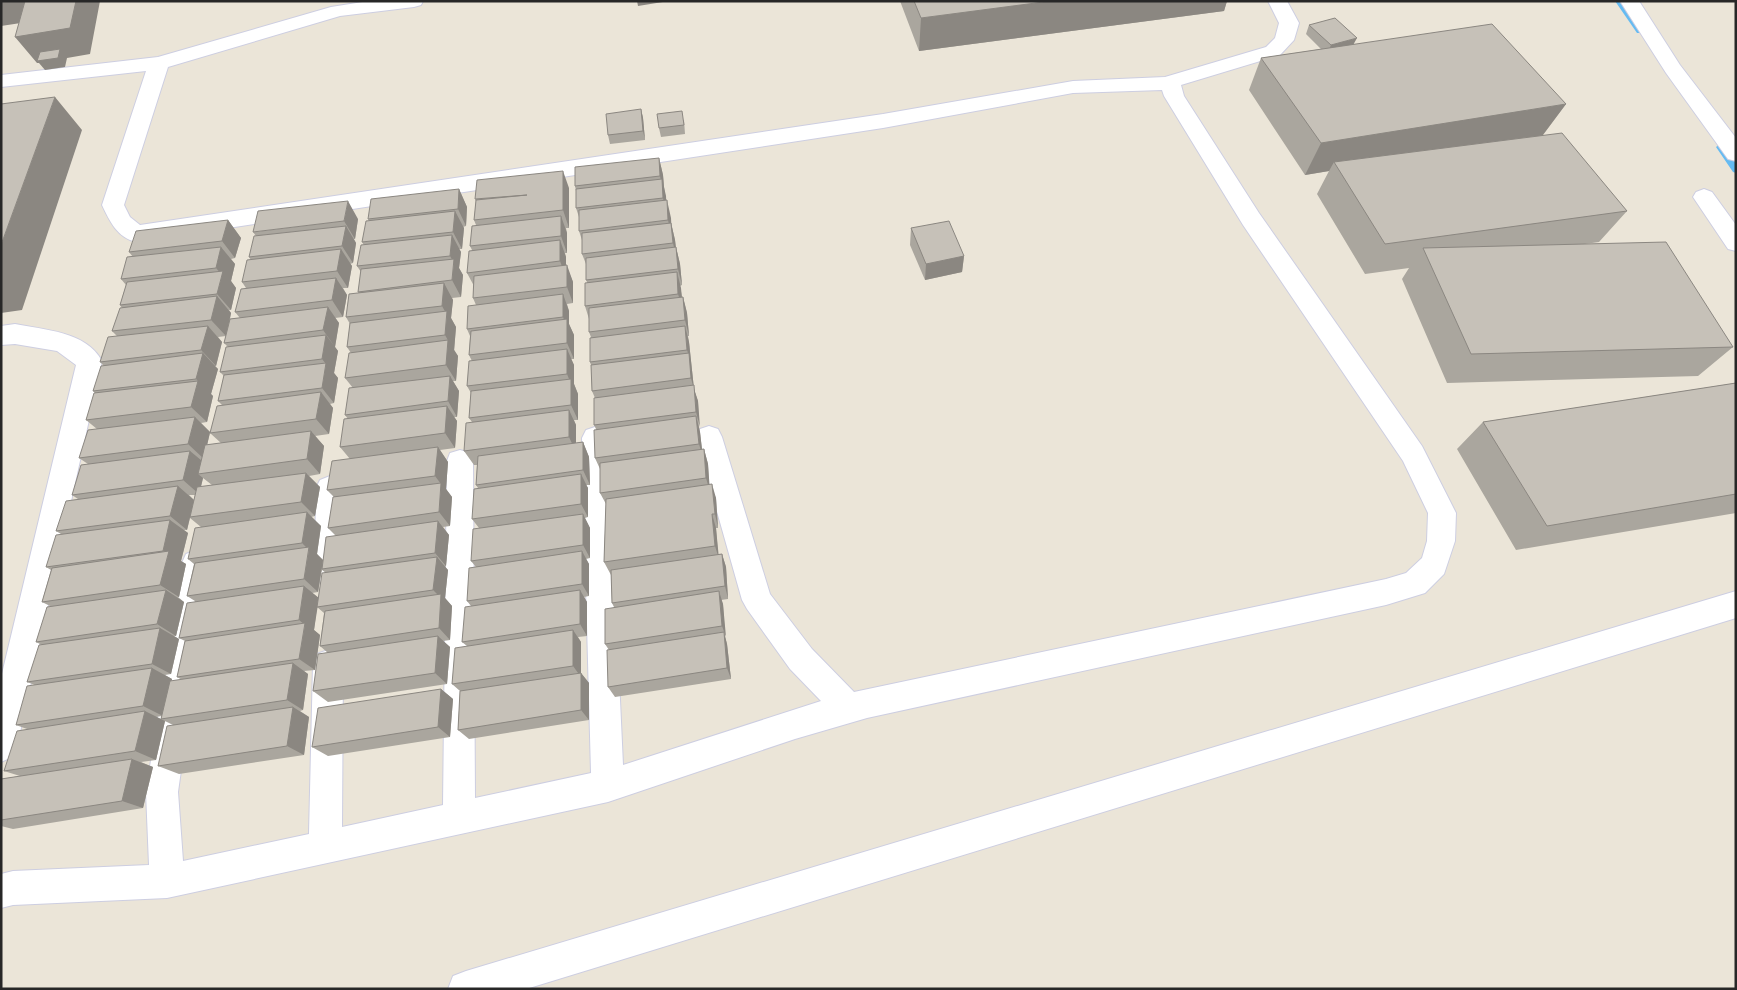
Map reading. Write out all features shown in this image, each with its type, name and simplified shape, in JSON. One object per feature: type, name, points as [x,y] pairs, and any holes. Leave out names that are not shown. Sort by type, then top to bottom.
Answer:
[{"type":"street","points":[[1,81],[159,63],[338,11],[414,1]]},
{"type":"street","points":[[159,63],[113,205],[121,222],[136,234],[883,121],[1072,87],[1170,84],[1176,78],[1273,51],[1284,40],[1289,22],[1277,1]]},
{"type":"street","points":[[1629,1],[1673,69],[1736,154]]},
{"type":"street","points":[[1,891],[13,888],[167,881],[608,786],[867,703],[1386,592],[1415,584],[1434,565],[1441,541],[1442,513],[1413,454],[1251,219],[1174,96],[1170,84]]},
{"type":"street","points":[[1704,197],[1736,243]]},
{"type":"street","points":[[1,336],[15,334],[64,342],[89,361],[1,746]]},
{"type":"street","points":[[709,437],[757,600],[801,659],[849,708]]},
{"type":"street","points":[[595,438],[608,786]]},
{"type":"street","points":[[458,818],[460,461]]},
{"type":"street","points":[[329,598],[330,488]]},
{"type":"street","points":[[167,881],[162,792],[200,533]]},
{"type":"street","points":[[466,989],[1736,604]]},
{"type":"street","points":[[326,847],[328,638]]},
{"type":"building","points":[[25,1],[76,1],[70,28],[15,37]]},
{"type":"building","points":[[914,1],[1051,1],[921,18]]},
{"type":"building","points":[[1335,18],[1357,38],[1331,45],[1309,25]]},
{"type":"building","points":[[1492,24],[1566,104],[1321,143],[1261,58]]},
{"type":"building","points":[[60,49],[58,58],[37,61],[40,52]]},
{"type":"building","points":[[55,97],[1,245],[1,104]]},
{"type":"building","points":[[641,109],[643,131],[608,135],[606,114]]},
{"type":"building","points":[[682,111],[684,125],[659,128],[657,114]]},
{"type":"building","points":[[1562,133],[1627,211],[1385,244],[1334,162]]},
{"type":"building","points":[[659,158],[660,176],[575,186],[575,167]]},
{"type":"building","points":[[563,171],[563,210],[474,220],[476,200],[527,195],[475,199],[477,180]]},
{"type":"building","points":[[662,179],[663,198],[576,208],[576,189]]},
{"type":"building","points":[[459,189],[458,209],[368,219],[371,199]]},
{"type":"building","points":[[667,200],[668,220],[579,231],[579,210]]},
{"type":"building","points":[[348,201],[344,221],[253,232],[258,211]]},
{"type":"building","points":[[455,211],[453,232],[362,242],[366,221]]},
{"type":"building","points":[[561,216],[561,236],[470,246],[472,226]]},
{"type":"building","points":[[228,220],[222,241],[129,252],[136,231]]},
{"type":"building","points":[[949,221],[964,256],[926,264],[911,228]]},
{"type":"building","points":[[671,223],[673,243],[582,254],[582,233]]},
{"type":"building","points":[[346,226],[342,246],[249,257],[254,236]]},
{"type":"building","points":[[452,235],[450,256],[357,266],[361,245]]},
{"type":"building","points":[[560,240],[560,261],[467,273],[469,251]]},
{"type":"building","points":[[1666,242],[1733,347],[1471,354],[1423,248]]},
{"type":"building","points":[[221,247],[216,268],[121,279],[127,257]]},
{"type":"building","points":[[676,247],[678,269],[586,280],[586,258]]},
{"type":"building","points":[[341,249],[337,271],[242,282],[247,260]]},
{"type":"building","points":[[454,259],[452,280],[358,292],[361,269]]},
{"type":"building","points":[[567,265],[567,287],[473,298],[474,276]]},
{"type":"building","points":[[223,271],[217,294],[120,305],[127,282]]},
{"type":"building","points":[[677,272],[678,294],[585,306],[585,283]]},
{"type":"building","points":[[336,278],[332,300],[235,312],[241,289]]},
{"type":"building","points":[[444,283],[442,306],[346,317],[349,294]]},
{"type":"building","points":[[563,294],[563,317],[467,329],[468,306]]},
{"type":"building","points":[[217,296],[211,320],[112,331],[120,308]]},
{"type":"building","points":[[683,297],[685,320],[589,332],[589,308]]},
{"type":"building","points":[[328,307],[323,330],[224,343],[230,319]]},
{"type":"building","points":[[447,311],[445,335],[347,347],[350,323]]},
{"type":"building","points":[[567,319],[567,343],[469,355],[471,331]]},
{"type":"building","points":[[208,326],[201,350],[100,362],[108,337]]},
{"type":"building","points":[[685,326],[687,350],[590,362],[590,338]]},
{"type":"building","points":[[326,335],[322,359],[220,372],[226,347]]},
{"type":"building","points":[[448,340],[446,365],[345,378],[349,353]]},
{"type":"building","points":[[567,349],[567,374],[467,386],[469,361]]},
{"type":"building","points":[[203,353],[196,379],[93,391],[101,366]]},
{"type":"building","points":[[689,353],[691,378],[592,391],[591,365]]},
{"type":"building","points":[[326,363],[322,388],[218,401],[224,375]]},
{"type":"building","points":[[450,376],[448,401],[345,415],[349,388]]},
{"type":"building","points":[[571,379],[571,405],[469,418],[471,391]]},
{"type":"building","points":[[198,381],[191,407],[86,420],[94,393]]},
{"type":"building","points":[[1736,383],[1736,494],[1547,526],[1483,422]]},
{"type":"building","points":[[694,385],[696,412],[594,425],[594,398]]},
{"type":"building","points":[[321,392],[316,419],[210,433],[217,406]]},
{"type":"building","points":[[447,406],[445,433],[340,447],[344,419]]},
{"type":"building","points":[[569,410],[569,437],[464,451],[466,423]]},
{"type":"building","points":[[696,416],[699,444],[595,458],[594,430]]},
{"type":"building","points":[[195,417],[188,444],[79,458],[88,430]]},
{"type":"building","points":[[311,431],[307,459],[198,474],[205,445]]},
{"type":"building","points":[[583,442],[583,470],[476,485],[478,456]]},
{"type":"building","points":[[438,447],[435,476],[327,490],[332,461]]},
{"type":"building","points":[[704,449],[706,478],[600,493],[600,463]]},
{"type":"building","points":[[190,451],[183,480],[72,495],[81,465]]},
{"type":"building","points":[[306,473],[301,502],[190,517],[197,487]]},
{"type":"building","points":[[581,474],[581,504],[472,519],[474,489]]},
{"type":"building","points":[[441,483],[439,512],[328,528],[333,497]]},
{"type":"building","points":[[712,484],[715,514],[712,514],[715,546],[604,562],[606,499]]},
{"type":"building","points":[[178,486],[170,516],[56,531],[66,501]]},
{"type":"building","points":[[307,512],[302,543],[188,559],[195,528]]},
{"type":"building","points":[[583,514],[583,545],[471,561],[473,529]]},
{"type":"building","points":[[170,520],[163,551],[46,567],[56,535]]},
{"type":"building","points":[[438,521],[435,553],[322,569],[326,537]]},
{"type":"building","points":[[309,547],[304,579],[187,596],[195,563]]},
{"type":"building","points":[[169,551],[160,585],[42,602],[52,568]]},
{"type":"building","points":[[582,551],[582,584],[467,601],[469,568]]},
{"type":"building","points":[[722,554],[725,586],[612,603],[611,570]]},
{"type":"building","points":[[437,557],[433,590],[317,607],[322,573]]},
{"type":"building","points":[[304,586],[299,620],[179,638],[187,603]]},
{"type":"building","points":[[166,590],[157,624],[36,642],[47,607]]},
{"type":"building","points":[[580,590],[580,624],[462,642],[465,607]]},
{"type":"building","points":[[719,591],[722,626],[605,644],[605,609]]},
{"type":"building","points":[[441,594],[439,628],[320,646],[325,611]]},
{"type":"building","points":[[305,623],[299,659],[177,677],[185,641]]},
{"type":"building","points":[[160,628],[152,664],[27,682],[39,645]]},
{"type":"building","points":[[573,630],[573,666],[452,684],[455,648]]},
{"type":"building","points":[[724,632],[727,668],[608,687],[607,650]]},
{"type":"building","points":[[438,636],[435,673],[313,691],[318,654]]},
{"type":"building","points":[[293,663],[287,700],[161,719],[170,681]]},
{"type":"building","points":[[152,668],[143,706],[16,725],[27,686]]},
{"type":"building","points":[[581,673],[581,710],[458,730],[460,691]]},
{"type":"building","points":[[441,689],[438,727],[312,747],[318,708]]},
{"type":"building","points":[[293,707],[287,746],[158,766],[167,726]]},
{"type":"building","points":[[145,711],[135,751],[4,771],[17,731]]},
{"type":"building","points":[[132,759],[122,801],[1,820],[1,779]]},
{"type":"waterway","points":[[1619,1],[1640,31]]},
{"type":"waterway","points":[[1720,147],[1736,170]]}]
